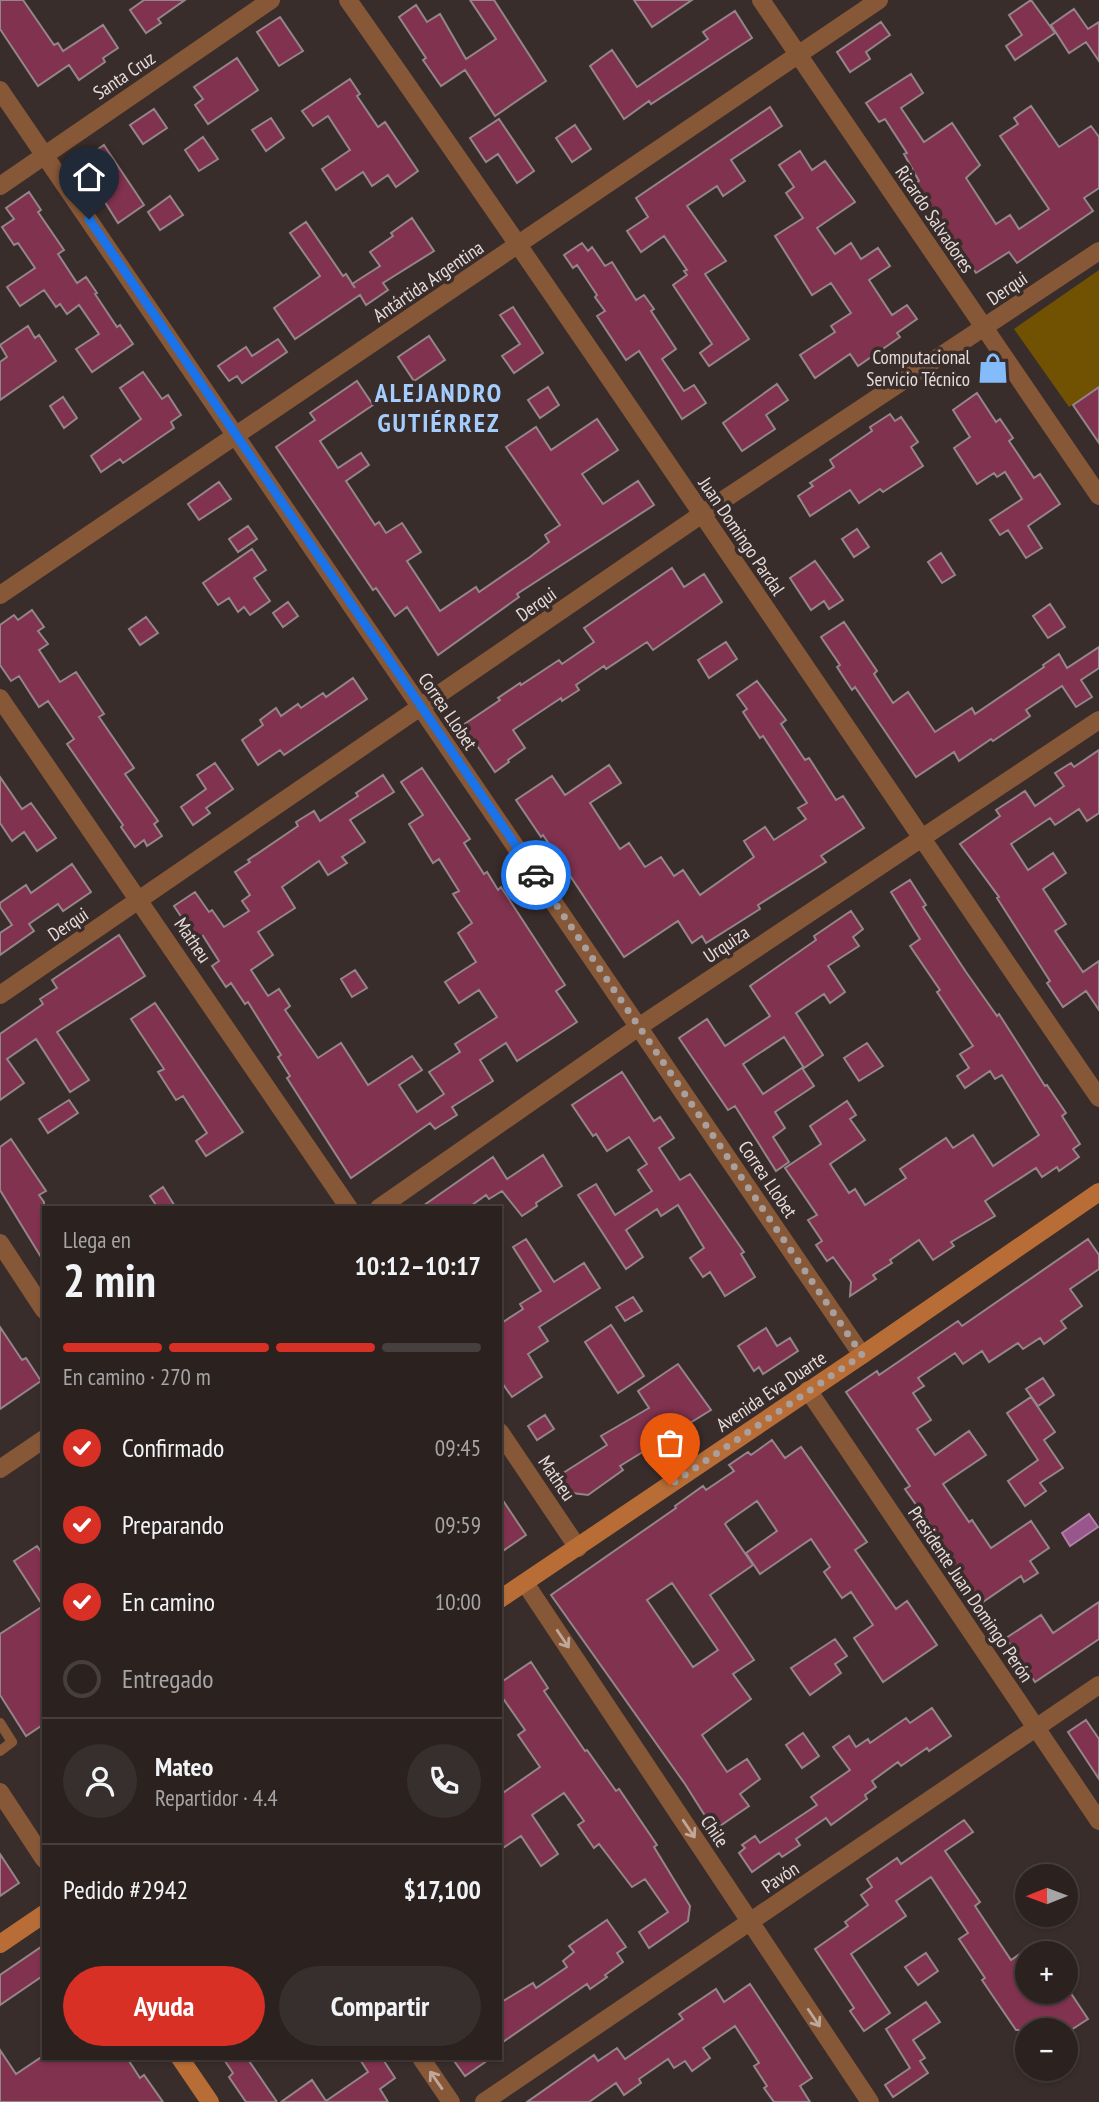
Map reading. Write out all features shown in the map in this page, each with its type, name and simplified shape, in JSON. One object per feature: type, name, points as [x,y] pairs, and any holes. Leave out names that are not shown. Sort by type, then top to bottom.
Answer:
[{"type":"main road","name":"Avenida Eva Duarte","points":[[502,1598],[1097,1197]]},
{"type":"main road","points":[[0,1944],[42,1915]]},
{"type":"main road","points":[[181,2060],[210,2102]]},
{"type":"street","name":"Santa Cruz","points":[[0,186],[271,0]]},
{"type":"street","name":"Juan Domingo Pardal","points":[[348,0],[520,245],[1099,1098]]},
{"type":"street","name":"Ricardo Salvadores","points":[[761,0],[1099,496]]},
{"type":"street","name":"Antártida Argentina","points":[[0,595],[879,0]]},
{"type":"street","name":"Correa Llobet","points":[[0,90],[862,1355]]},
{"type":"street","name":"Derqui","points":[[0,995],[702,514],[1099,251]]},
{"type":"street","name":"Matheu","points":[[0,698],[348,1206]]},
{"type":"street","name":"Urquiza","points":[[382,1206],[640,1026],[1099,720]]},
{"type":"street","points":[[0,1243],[42,1307]]},
{"type":"street","name":"Presidente Juan Domingo Perón","points":[[808,1390],[1099,1822]]},
{"type":"street","name":"Matheu","points":[[502,1435],[578,1548]]},
{"type":"street","points":[[0,1469],[42,1440]]},
{"type":"street","name":"Chile","points":[[525,1583],[870,2102]]},
{"type":"street","name":"Pavón","points":[[484,2102],[1099,1685]]},
{"type":"street","points":[[0,1792],[42,1856]]},
{"type":"street","points":[[422,2060],[451,2102]]},
{"type":"lane","points":[[0,1724],[12,1742],[0,1751]]},
{"type":"shaded area","points":[[1099,270],[1099,386],[1069,407],[1014,329]]},
{"type":"shaded area","points":[[1089,1514],[1098,1527],[1070,1546],[1062,1533]]},
{"type":"building","points":[[0,0],[23,0],[54,45],[58,43],[63,51],[103,25],[118,48],[103,58],[105,62],[79,80],[69,65],[38,86],[0,29]]},
{"type":"building","points":[[144,0],[185,0],[158,19],[161,23],[146,33],[130,10]]},
{"type":"building","points":[[470,0],[494,0],[546,81],[495,116],[465,70],[441,86],[399,17],[416,5],[427,22],[440,14],[466,59],[496,39]]},
{"type":"building","points":[[634,0],[692,0],[652,27]]},
{"type":"building","points":[[1031,0],[1055,33],[1015,60],[1006,46],[1022,35],[1009,15]]},
{"type":"building","points":[[1074,9],[1088,29],[1099,22],[1099,61],[1086,42],[1069,53],[1051,25]]},
{"type":"building","points":[[735,11],[752,38],[624,119],[590,66],[612,50],[637,87],[708,39],[703,32]]},
{"type":"building","points":[[280,17],[303,51],[279,66],[257,32]]},
{"type":"building","points":[[881,22],[890,35],[866,52],[870,59],[850,72],[837,52]]},
{"type":"building","points":[[237,58],[258,90],[208,124],[195,105],[203,99],[194,87]]},
{"type":"building","points":[[911,74],[923,93],[901,108],[924,142],[952,123],[980,165],[966,178],[996,224],[1010,215],[1019,229],[1049,209],[1000,136],[1018,124],[1014,118],[1031,106],[1059,147],[1091,126],[1099,137],[1099,188],[1084,198],[1093,211],[1017,263],[1009,252],[976,273],[913,185],[919,181],[904,154],[907,153],[885,119],[879,122],[866,103]]},
{"type":"building","points":[[350,79],[360,94],[357,96],[378,127],[385,122],[418,171],[396,187],[388,175],[372,186],[363,172],[336,190],[322,169],[350,150],[328,116],[313,126],[302,111]]},
{"type":"building","points":[[770,107],[782,126],[731,160],[745,181],[723,196],[717,186],[687,206],[726,261],[705,274],[749,339],[709,366],[700,353],[712,344],[673,285],[687,275],[684,271],[687,270],[664,236],[641,252],[627,231],[648,217],[636,198]]},
{"type":"building","points":[[154,109],[167,128],[143,144],[130,125]]},
{"type":"building","points":[[271,118],[284,138],[266,151],[252,130]]},
{"type":"building","points":[[499,119],[534,171],[517,183],[498,154],[486,162],[470,138]]},
{"type":"building","points":[[575,125],[591,149],[572,162],[556,138]]},
{"type":"building","points":[[203,137],[218,159],[199,171],[185,150]]},
{"type":"building","points":[[104,145],[144,205],[118,223],[103,199],[106,197],[81,161]]},
{"type":"building","points":[[800,151],[812,170],[825,161],[855,202],[817,228],[835,254],[851,243],[861,259],[878,248],[890,266],[869,280],[892,315],[907,305],[917,319],[897,333],[900,337],[858,366],[850,354],[815,378],[800,355],[835,332],[831,326],[851,313],[831,283],[812,295],[775,236],[803,218],[786,193],[794,187],[779,165]]},
{"type":"building","points":[[29,192],[41,210],[38,212],[64,250],[58,254],[77,283],[86,277],[117,327],[120,325],[133,344],[92,372],[76,349],[99,334],[79,305],[67,314],[60,304],[56,307],[44,290],[20,306],[7,287],[35,268],[18,243],[14,245],[2,227],[14,219],[6,208]]},
{"type":"building","points":[[170,196],[183,215],[160,230],[148,212]]},
{"type":"building","points":[[412,218],[434,251],[383,283],[388,290],[366,305],[360,295],[295,339],[274,308],[320,276],[290,233],[306,222],[343,276],[346,274],[352,284],[380,266],[370,252]]},
{"type":"building","points":[[582,243],[588,251],[592,247],[605,266],[612,262],[636,300],[644,295],[654,309],[651,311],[676,349],[662,359],[684,391],[694,385],[706,403],[682,419],[639,351],[626,360],[597,316],[605,311],[595,297],[597,295],[577,265],[573,268],[564,255]]},
{"type":"building","points":[[513,307],[543,353],[514,373],[502,356],[520,344],[500,315]]},
{"type":"building","points":[[28,326],[35,338],[39,335],[56,361],[0,400],[0,362],[7,357],[0,345]]},
{"type":"building","points":[[429,336],[445,360],[414,381],[398,357]]},
{"type":"building","points":[[278,339],[287,352],[242,383],[237,376],[229,381],[218,366],[246,347],[252,356]]},
{"type":"building","points":[[143,372],[162,399],[168,395],[181,415],[171,422],[174,428],[123,463],[120,459],[101,472],[91,456],[141,419],[120,388]]},
{"type":"building","points":[[357,381],[373,405],[320,441],[338,468],[361,453],[369,465],[346,481],[375,525],[379,522],[386,533],[402,523],[421,552],[407,561],[440,611],[476,587],[479,592],[530,557],[549,542],[545,535],[560,525],[506,447],[536,427],[551,450],[597,419],[618,450],[582,474],[603,504],[638,481],[654,505],[517,594],[519,597],[438,655],[407,607],[395,616],[376,588],[373,590],[276,447],[315,420],[310,413]]},
{"type":"building","points":[[777,384],[788,400],[766,415],[775,429],[742,451],[723,423]]},
{"type":"building","points":[[548,387],[559,405],[540,418],[528,400]]},
{"type":"building","points":[[1099,387],[1099,443],[1073,405]]},
{"type":"building","points":[[977,393],[996,422],[1000,419],[1013,438],[1009,441],[1034,478],[1040,474],[1060,504],[1028,526],[1042,548],[1026,558],[1008,530],[1000,535],[990,520],[1022,499],[1005,472],[997,477],[994,473],[977,484],[954,448],[970,437],[953,410]]},
{"type":"building","points":[[63,397],[77,418],[64,428],[50,406]]},
{"type":"building","points":[[890,414],[895,421],[901,417],[918,442],[911,447],[923,466],[883,492],[880,489],[859,503],[850,490],[810,516],[798,496],[813,486],[810,483],[834,467],[830,460],[872,431],[870,427]]},
{"type":"building","points":[[219,482],[231,499],[199,520],[188,504]]},
{"type":"building","points":[[248,526],[257,539],[238,552],[229,539]]},
{"type":"building","points":[[857,529],[869,547],[854,557],[842,539]]},
{"type":"building","points":[[252,549],[266,570],[254,578],[270,601],[250,615],[244,607],[238,612],[229,598],[218,605],[203,583]]},
{"type":"building","points":[[941,553],[955,575],[942,583],[928,562]]},
{"type":"building","points":[[815,561],[843,600],[829,609],[824,601],[811,610],[790,578]]},
{"type":"building","points":[[672,568],[684,587],[704,574],[722,602],[653,650],[647,642],[606,669],[604,666],[576,685],[579,690],[562,701],[561,698],[513,730],[525,748],[495,772],[463,725],[520,683],[521,685],[559,660],[562,664],[594,642],[584,628]]},
{"type":"building","points":[[288,602],[298,616],[283,627],[273,613]]},
{"type":"building","points":[[1050,604],[1065,627],[1048,638],[1033,616]]},
{"type":"building","points":[[32,610],[44,627],[38,631],[48,644],[39,650],[60,682],[76,672],[104,714],[99,717],[134,768],[125,774],[158,821],[154,824],[162,836],[147,846],[144,840],[135,847],[121,827],[123,825],[67,744],[74,739],[48,701],[39,707],[19,676],[11,681],[0,665],[0,625],[14,615],[18,620]]},
{"type":"building","points":[[146,617],[158,633],[140,645],[129,629]]},
{"type":"building","points":[[844,622],[877,671],[874,674],[893,703],[908,692],[935,732],[972,708],[975,714],[1059,654],[1067,668],[1099,647],[1099,668],[1081,680],[1092,697],[1076,707],[1062,686],[1026,710],[1030,716],[993,741],[991,739],[959,761],[954,752],[916,777],[855,687],[852,690],[837,667],[840,665],[821,637]]},
{"type":"building","points":[[726,642],[737,659],[709,678],[698,660]]},
{"type":"building","points":[[353,678],[367,699],[284,755],[280,750],[258,765],[242,740],[263,725],[260,720],[276,708],[281,716],[298,704],[301,708],[323,693],[326,697]]},
{"type":"building","points":[[757,681],[786,720],[781,724],[805,760],[809,758],[836,800],[843,796],[864,828],[821,856],[826,862],[758,905],[760,909],[706,943],[702,936],[692,943],[678,921],[624,957],[543,835],[541,837],[516,800],[552,776],[565,795],[609,765],[621,783],[590,803],[620,849],[629,843],[645,867],[661,857],[674,876],[683,870],[700,895],[754,857],[744,841],[765,827],[774,840],[806,819],[798,808],[807,803],[763,736],[760,738],[743,712],[747,709],[737,695]]},
{"type":"building","points":[[1099,750],[1099,813],[1087,821],[1079,809],[1055,825],[1050,818],[1011,844],[1028,870],[1053,853],[1066,873],[1043,889],[1066,924],[1055,931],[1083,972],[1099,961],[1099,1010],[1086,991],[1063,1007],[1047,983],[1050,981],[997,898],[999,897],[960,844],[1000,816],[996,810],[1025,791],[1035,806],[1064,786],[1055,773],[1071,763],[1074,767]]},
{"type":"building","points":[[215,763],[233,789],[206,808],[210,813],[193,825],[181,807],[206,789],[197,775]]},
{"type":"building","points":[[422,768],[470,839],[464,843],[484,874],[487,872],[498,890],[501,887],[565,985],[556,991],[577,1022],[517,1061],[506,1043],[480,1060],[493,1081],[452,1107],[457,1115],[435,1129],[430,1123],[351,1178],[287,1078],[290,1076],[278,1057],[281,1055],[248,1002],[245,1004],[231,983],[226,987],[212,966],[219,961],[203,936],[197,940],[174,906],[195,892],[224,927],[249,911],[242,901],[250,895],[235,872],[298,826],[296,822],[314,811],[320,821],[358,796],[356,793],[383,775],[394,792],[350,820],[365,842],[342,857],[347,863],[328,875],[319,861],[282,887],[295,908],[258,932],[273,955],[251,970],[268,996],[279,989],[290,1006],[285,1010],[318,1058],[341,1043],[368,1085],[412,1056],[422,1070],[399,1085],[417,1112],[444,1094],[429,1072],[460,1052],[455,1044],[497,1017],[479,990],[459,1003],[445,982],[476,962],[458,933],[472,923],[453,894],[459,891],[439,859],[433,863],[409,824],[423,815],[401,782]]},
{"type":"building","points":[[0,777],[22,809],[31,803],[56,838],[37,851],[24,832],[12,841],[0,823]]},
{"type":"building","points":[[72,864],[91,892],[63,911],[58,904],[29,924],[34,931],[0,955],[0,933],[12,925],[0,903],[26,885],[31,893]]},
{"type":"building","points":[[910,880],[926,905],[923,907],[966,972],[997,1016],[999,1014],[1045,1086],[1047,1085],[1066,1113],[1062,1116],[1080,1144],[1073,1149],[1079,1157],[1059,1171],[1057,1167],[1042,1177],[1036,1168],[985,1201],[995,1216],[951,1242],[954,1246],[933,1260],[919,1240],[873,1275],[876,1279],[850,1296],[851,1282],[833,1257],[827,1261],[816,1245],[822,1241],[808,1220],[817,1215],[785,1168],[821,1144],[810,1126],[847,1101],[856,1115],[850,1119],[865,1140],[830,1164],[849,1193],[855,1189],[865,1205],[906,1178],[900,1169],[946,1138],[953,1148],[973,1135],[993,1166],[1039,1135],[1002,1075],[995,1079],[990,1071],[965,1088],[957,1076],[969,1068],[960,1054],[973,1046],[910,946],[920,939],[891,892]]},
{"type":"building","points":[[851,911],[863,929],[853,937],[859,946],[828,966],[845,992],[830,1003],[824,994],[796,1013],[823,1055],[804,1068],[784,1037],[743,1064],[763,1094],[802,1068],[814,1086],[775,1112],[785,1128],[773,1137],[789,1162],[776,1171],[735,1106],[728,1110],[679,1038],[707,1019],[725,1046],[770,1016],[750,986],[816,940],[814,936]]},
{"type":"building","points":[[119,935],[145,976],[57,1032],[89,1080],[70,1092],[36,1039],[7,1059],[24,1083],[0,1100],[0,1034],[43,1004],[40,999],[57,988],[52,980]]},
{"type":"building","points":[[355,970],[367,988],[352,997],[341,979]]},
{"type":"building","points":[[155,1003],[243,1132],[206,1156],[196,1141],[207,1133],[183,1096],[176,1100],[158,1072],[164,1069],[131,1019]]},
{"type":"building","points":[[867,1043],[883,1066],[859,1081],[844,1058]]},
{"type":"building","points":[[622,1072],[654,1121],[660,1117],[674,1138],[659,1148],[680,1180],[690,1174],[744,1252],[741,1254],[755,1277],[725,1296],[710,1272],[703,1277],[690,1258],[704,1248],[678,1205],[661,1216],[657,1209],[626,1230],[643,1257],[626,1269],[578,1195],[596,1184],[615,1215],[652,1191],[638,1170],[647,1164],[629,1137],[607,1151],[572,1105]]},
{"type":"building","points":[[69,1100],[78,1113],[48,1133],[39,1119]]},
{"type":"building","points":[[11,1139],[46,1191],[39,1195],[44,1202],[42,1259],[0,1190],[0,1147]]},
{"type":"building","points":[[543,1155],[562,1186],[522,1216],[502,1191],[489,1199],[486,1195],[471,1206],[423,1206],[493,1157],[507,1179]]},
{"type":"building","points":[[163,1187],[175,1206],[157,1206],[150,1196]]},
{"type":"building","points":[[526,1239],[554,1282],[584,1263],[600,1288],[539,1327],[548,1341],[528,1354],[542,1377],[512,1397],[502,1383],[502,1323],[523,1309],[520,1304],[541,1291],[513,1247]]},
{"type":"building","points":[[1088,1239],[1099,1255],[1099,1269],[1070,1289],[1082,1306],[1061,1321],[1066,1328],[1044,1344],[1040,1338],[1023,1349],[1018,1343],[989,1362],[982,1351],[963,1364],[955,1353],[918,1378],[924,1386],[913,1393],[931,1420],[917,1429],[935,1455],[969,1431],[986,1455],[943,1484],[991,1548],[1031,1521],[1049,1548],[1030,1561],[1038,1573],[1024,1582],[1021,1576],[977,1606],[936,1544],[941,1540],[905,1489],[910,1486],[846,1392],[877,1371],[879,1375],[958,1321],[962,1326]]},
{"type":"building","points":[[633,1297],[642,1311],[625,1321],[616,1307]]},
{"type":"building","points":[[611,1325],[644,1376],[618,1393],[585,1342]]},
{"type":"building","points":[[0,1327],[22,1360],[26,1358],[41,1381],[0,1409]]},
{"type":"building","points":[[766,1328],[777,1346],[790,1338],[798,1351],[763,1374],[759,1367],[754,1371],[738,1346]]},
{"type":"building","points":[[678,1364],[711,1410],[620,1466],[623,1470],[588,1495],[572,1493],[560,1475],[607,1445],[601,1436],[649,1408],[638,1391]]},
{"type":"building","points":[[1043,1378],[1054,1395],[1038,1406],[1026,1389]]},
{"type":"building","points":[[1031,1397],[1055,1432],[1044,1440],[1063,1468],[1040,1483],[1046,1491],[1025,1506],[1008,1481],[1038,1460],[1007,1413]]},
{"type":"building","points":[[545,1415],[554,1429],[537,1440],[528,1426]]},
{"type":"building","points":[[772,1440],[785,1458],[801,1447],[867,1542],[855,1550],[896,1609],[907,1601],[937,1645],[883,1682],[854,1638],[873,1625],[851,1592],[842,1598],[824,1572],[830,1567],[811,1539],[760,1574],[746,1553],[777,1531],[757,1501],[727,1522],[725,1524],[753,1565],[710,1595],[754,1660],[733,1674],[751,1699],[702,1735],[727,1772],[747,1759],[760,1779],[740,1794],[749,1806],[714,1830],[685,1784],[551,1595],[676,1508],[675,1506],[703,1486],[706,1490],[734,1471],[729,1465],[748,1452],[751,1455]],"holes":[[[672,1583],[718,1650],[693,1667],[647,1600]]]},
{"type":"building","points":[[502,1499],[526,1535],[502,1552]]},
{"type":"building","points":[[37,1546],[42,1553],[42,1604],[14,1561]]},
{"type":"building","points":[[1099,1602],[1099,1639],[1035,1682],[1006,1638],[1041,1615],[1053,1633]]},
{"type":"building","points":[[42,1607],[42,1725],[26,1736],[0,1695],[0,1634]]},
{"type":"building","points":[[835,1639],[847,1656],[835,1664],[841,1673],[810,1695],[791,1668]]},
{"type":"building","points":[[531,1662],[548,1688],[544,1691],[585,1751],[587,1750],[616,1791],[619,1789],[657,1845],[654,1847],[690,1906],[688,1921],[649,1948],[639,1932],[668,1912],[645,1879],[632,1887],[599,1844],[594,1848],[578,1825],[584,1821],[564,1793],[532,1815],[558,1854],[541,1866],[521,1836],[502,1849],[502,1794],[540,1767],[518,1735],[525,1730],[502,1697],[502,1682]]},
{"type":"building","points":[[932,1708],[951,1736],[901,1766],[898,1762],[872,1781],[876,1787],[865,1795],[867,1799],[831,1825],[826,1818],[796,1839],[800,1845],[782,1857],[779,1853],[752,1872],[739,1853],[745,1848],[742,1845],[755,1836],[760,1843],[817,1805],[811,1797],[850,1770],[833,1747],[849,1736],[856,1747],[868,1739],[870,1743],[906,1718],[910,1723]]},
{"type":"building","points":[[1086,1720],[1099,1739],[1099,1779],[1068,1732]]},
{"type":"building","points":[[803,1733],[819,1756],[802,1768],[786,1745]]},
{"type":"building","points":[[964,1820],[973,1832],[945,1851],[980,1902],[975,1906],[1011,1960],[1015,1957],[1015,2004],[1078,2004],[1088,2019],[1078,2025],[1078,2018],[1015,2018],[1015,2029],[982,1980],[985,1978],[959,1939],[968,1933],[931,1877],[896,1901],[906,1916],[851,1954],[890,2013],[864,2031],[850,2011],[854,2008],[815,1949],[848,1926],[845,1922],[868,1905],[861,1895],[872,1887],[867,1879],[897,1858],[901,1864]]},
{"type":"building","points":[[0,1854],[19,1883],[0,1896]]},
{"type":"building","points":[[607,1920],[626,1947],[617,1953],[623,1962],[605,1975],[607,1977],[590,1989],[587,1984],[502,2043],[502,2002],[533,1983],[536,1988],[567,1967],[563,1961],[574,1952],[569,1946]]},
{"type":"building","points":[[42,1946],[42,1976],[0,2005],[0,1975]]},
{"type":"building","points":[[926,1953],[938,1971],[918,1985],[905,1967]]},
{"type":"building","points":[[750,1984],[812,2078],[800,2086],[810,2102],[774,2102],[754,2066],[759,2063],[735,2026],[703,2048],[710,2058],[692,2071],[685,2061],[674,2068],[668,2059],[639,2079],[641,2083],[624,2095],[616,2083],[589,2102],[527,2102],[594,2055],[598,2061],[617,2048],[625,2059],[683,2019],[679,2014],[716,1989],[724,2002]]},
{"type":"building","points":[[926,2002],[940,2022],[913,2040],[925,2058],[920,2061],[928,2073],[893,2097],[885,2085],[910,2068],[886,2029]]},
{"type":"building","points":[[0,2050],[16,2074],[40,2058],[128,2060],[140,2078],[144,2075],[163,2102],[0,2102]]},
{"type":"building","points":[[224,2060],[248,2060],[277,2102],[246,2102],[229,2077],[233,2073]]},
{"type":"building","points":[[360,2060],[383,2060],[395,2078],[380,2089],[388,2102],[281,2102],[312,2080],[326,2101],[368,2072]]},
{"type":"building","points":[[453,2060],[488,2060],[465,2076]]},
{"type":"way so far","points":[[536,875],[862,1355],[670,1485]]},
{"type":"place","name":"Computacional Servicio Técnico","points":[[993,368]]},
{"type":"district","name":"ALEJANDRO GUTIÉRREZ","points":[[439,408]]},
{"type":"route","points":[[89,219],[536,875]]}]
